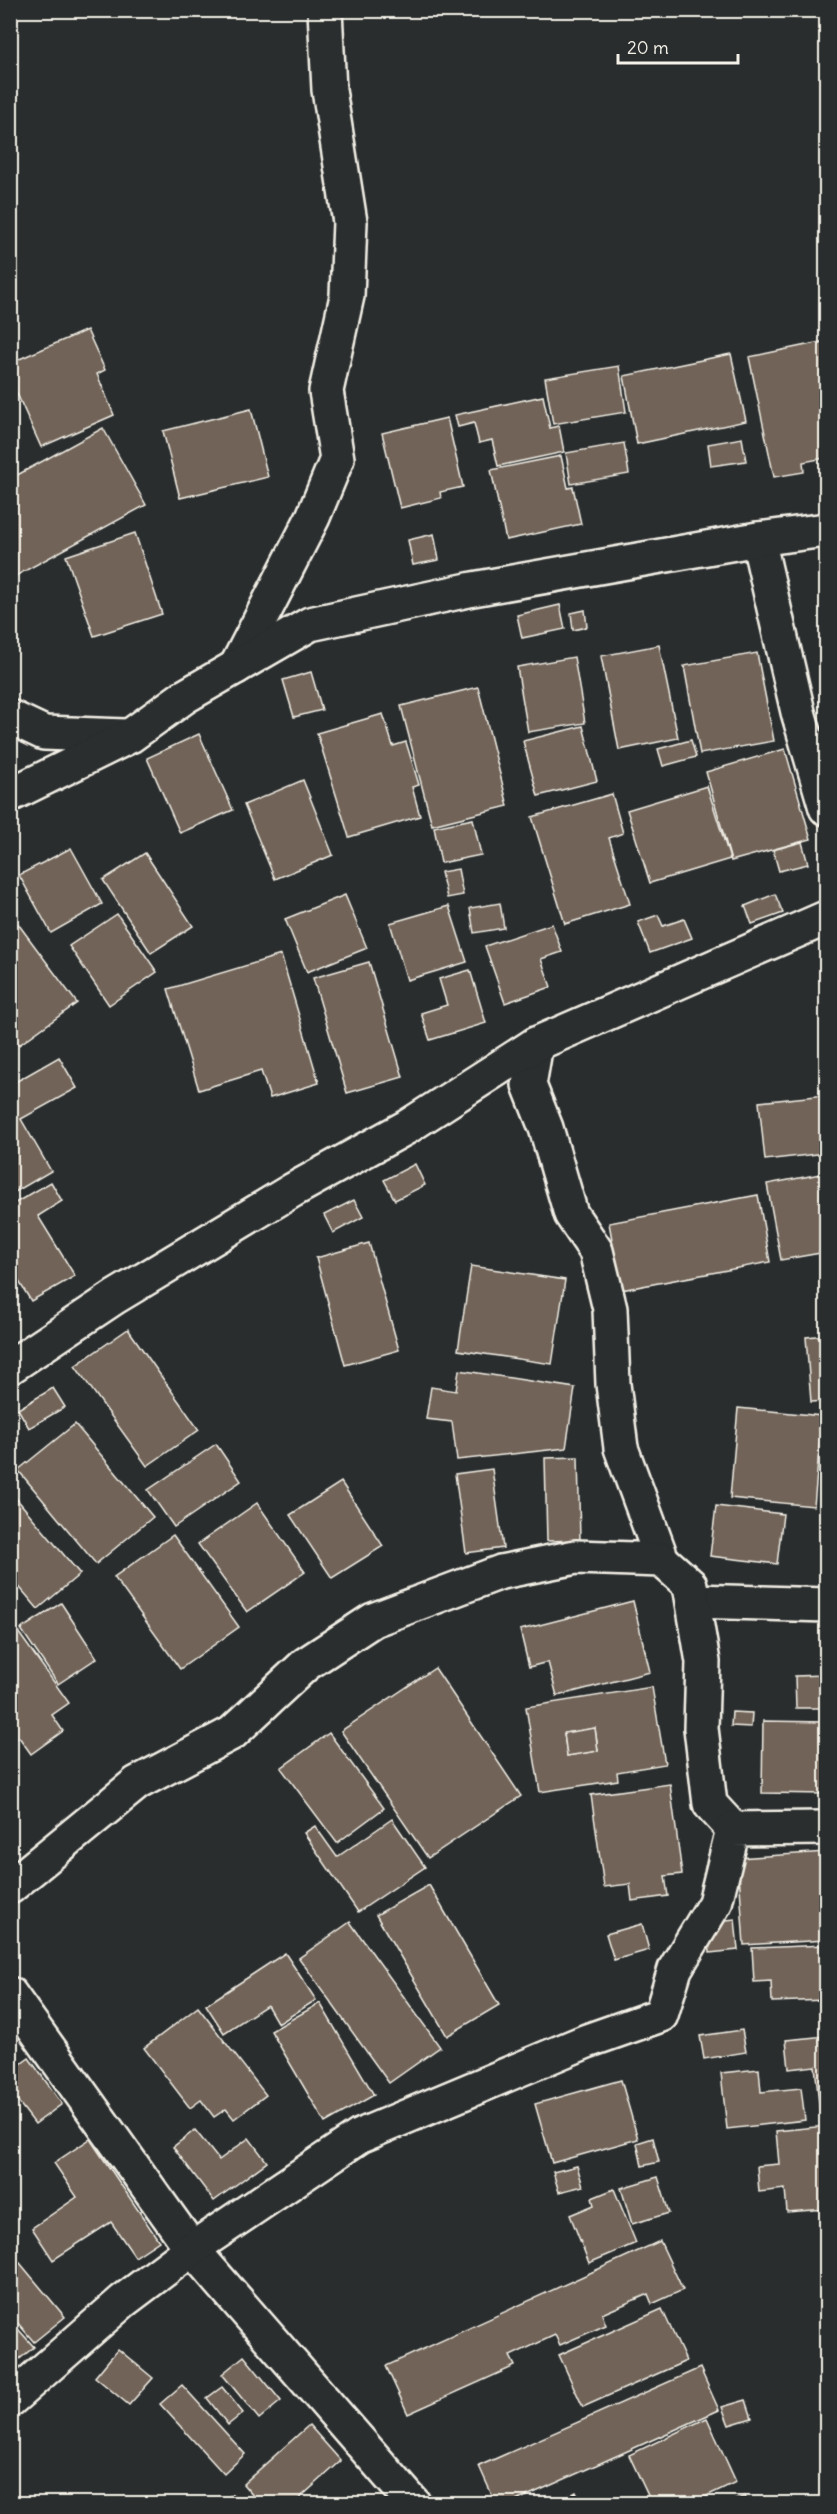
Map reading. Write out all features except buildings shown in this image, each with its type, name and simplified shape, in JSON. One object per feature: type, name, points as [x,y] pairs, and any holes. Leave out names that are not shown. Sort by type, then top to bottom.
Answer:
[{"type":"street","points":[[236,667],[313,517],[337,459],[326,391],[347,296],[350,222],[329,90],[326,10]]},
{"type":"street","points":[[10,795],[130,736],[184,697],[310,624],[474,589],[758,539],[826,530]]},
{"type":"street","points":[[758,539],[798,712],[826,808]]},
{"type":"street","points":[[10,717],[44,733],[130,736]]},
{"type":"street","points":[[10,1367],[115,1298],[293,1190],[407,1127],[536,1044],[826,918]]},
{"type":"street","points":[[536,1044],[529,1085],[546,1128],[572,1214],[596,1251],[610,1310],[613,1384],[621,1448],[662,1560],[690,1585],[703,1662],[701,1728],[710,1804],[733,1829],[826,1828]]},
{"type":"street","points":[[10,1887],[137,1783],[232,1733],[306,1664],[373,1620],[501,1572],[576,1557],[662,1560]]},
{"type":"street","points":[[693,1601],[826,1605]]},
{"type":"street","points":[[10,2400],[123,2301],[192,2249],[360,2136],[587,2041],[661,2015],[675,1969],[715,1903],[733,1829]]},
{"type":"street","points":[[10,1994],[192,2249],[414,2504]]}]
